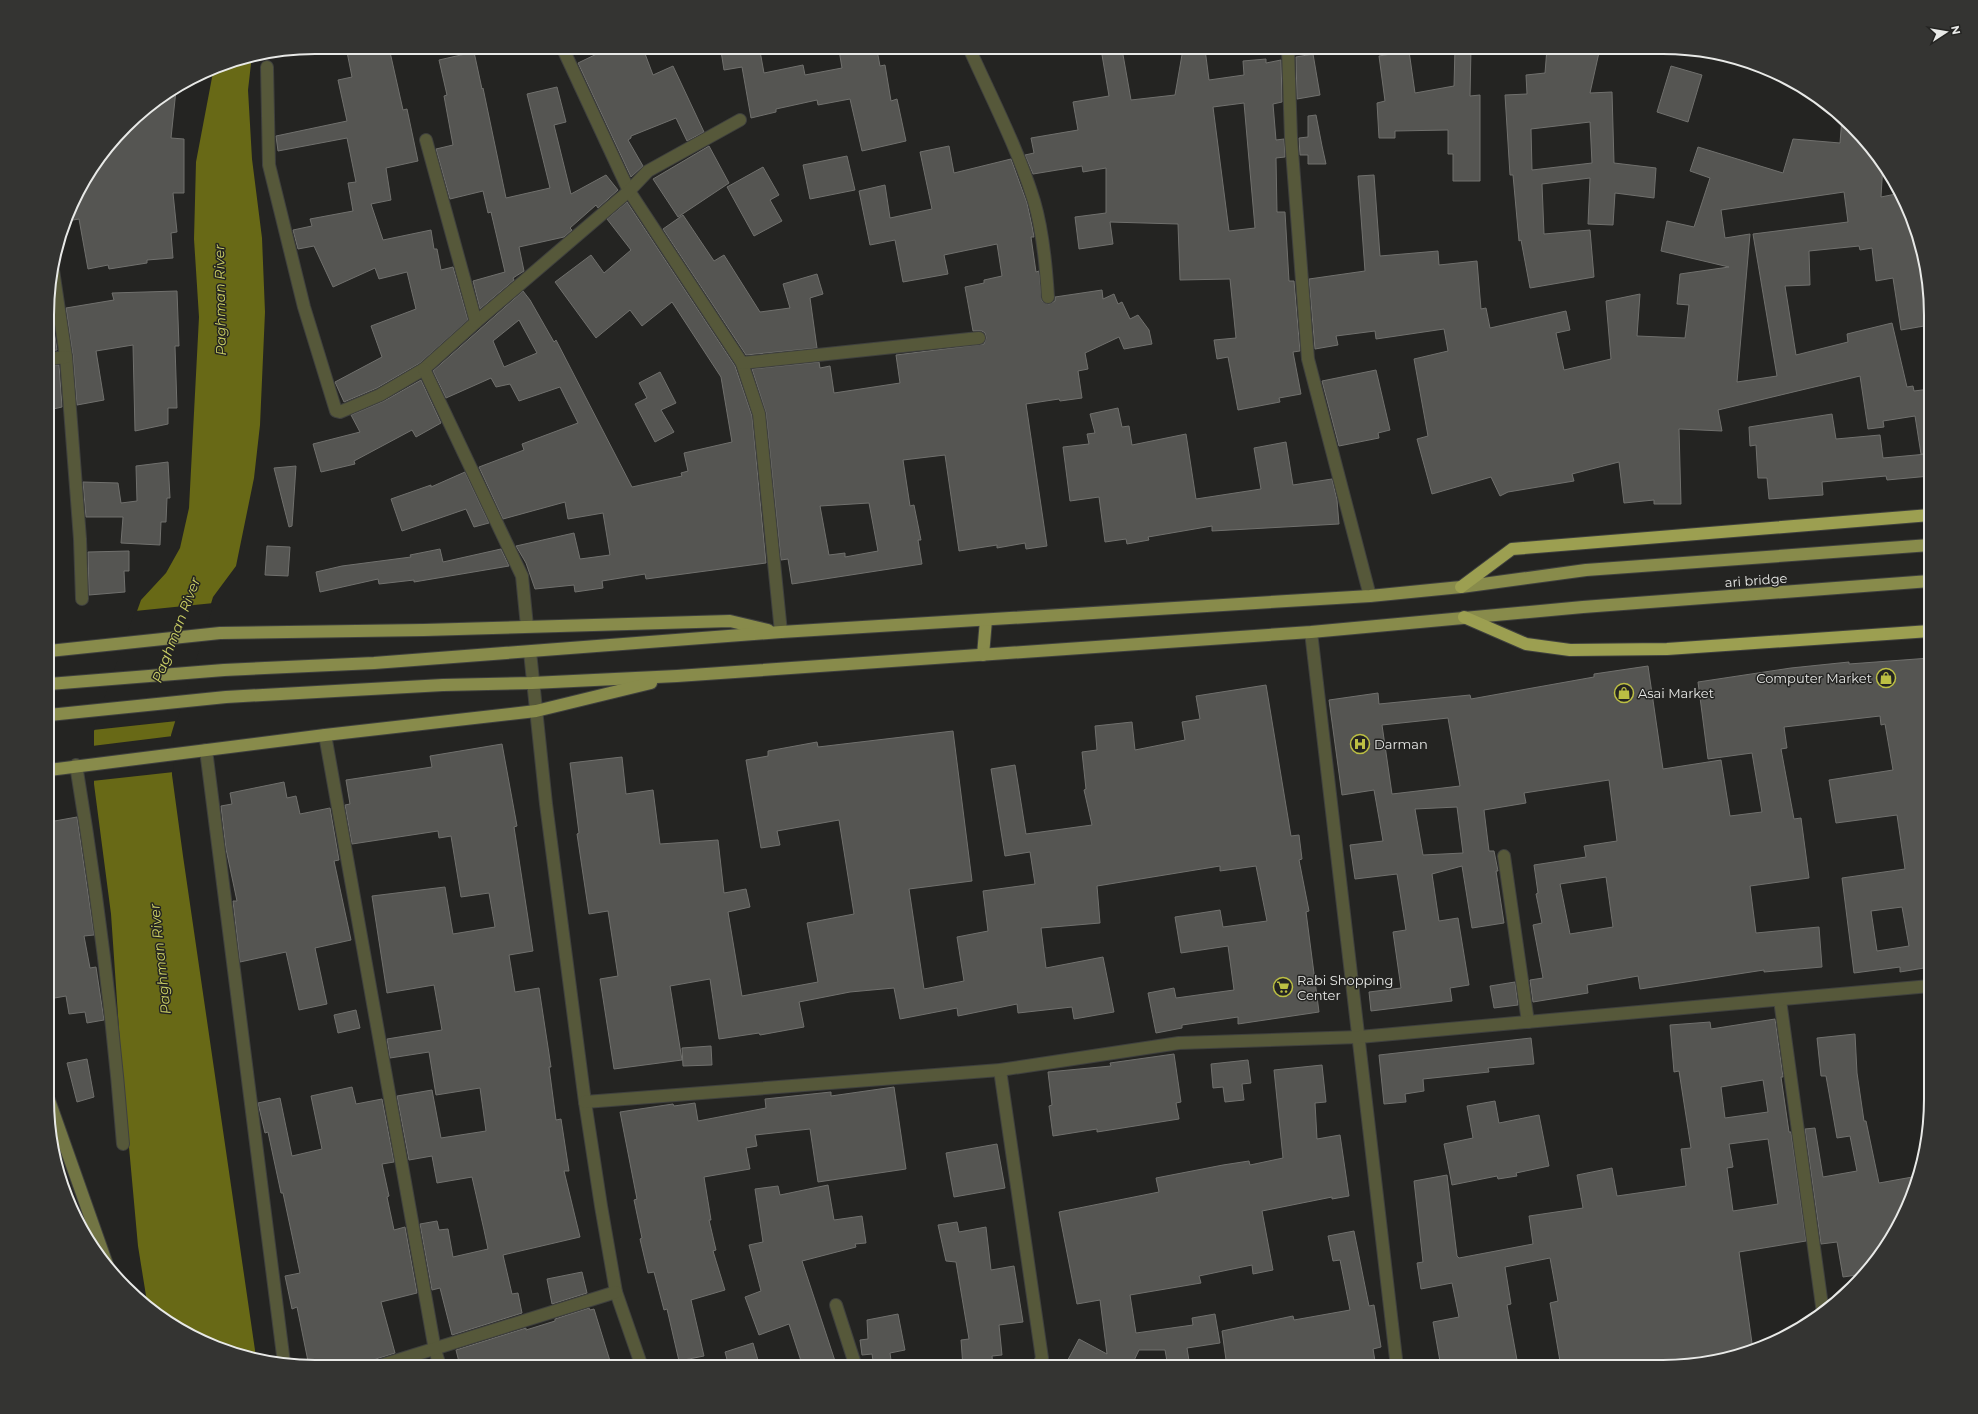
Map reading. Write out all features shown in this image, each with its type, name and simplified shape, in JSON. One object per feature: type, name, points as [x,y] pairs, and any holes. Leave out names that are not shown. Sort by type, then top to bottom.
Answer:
[{"type":"highway","points":[[1461,587],[1512,548],[1924,515]]},
{"type":"highway","points":[[1464,617],[1526,644],[1570,650],[1667,649],[1924,631]]},
{"type":"main road","points":[[54,684],[224,670],[374,663],[530,652],[781,632],[1370,596],[1461,587],[1586,570],[1924,545]]},
{"type":"main road","name":"ari bridge","points":[[677,676],[1311,632],[1583,607],[1924,581]]},
{"type":"main road","points":[[983,655],[986,620]]},
{"type":"main road","points":[[54,650],[220,633],[416,630],[730,621],[781,632]]},
{"type":"main road","points":[[54,714],[226,697],[443,685],[532,683],[677,676]]},
{"type":"main road","points":[[54,769],[325,735],[536,711],[677,676]]},
{"type":"main road","points":[[55,1117],[102,1249]]},
{"type":"street","points":[[565,54],[629,191],[742,363],[759,414],[781,632]]},
{"type":"street","points":[[972,54],[1018,155],[1034,202],[1046,262],[1048,297]]},
{"type":"street","points":[[1288,54],[1291,138],[1308,359],[1370,596]]},
{"type":"street","points":[[267,67],[269,165],[304,307],[336,412],[340,412],[380,395],[424,369],[476,322],[629,191],[648,171],[740,120]]},
{"type":"street","points":[[426,140],[476,322]]},
{"type":"street","points":[[56,288],[66,357],[80,539],[82,599]]},
{"type":"street","points":[[742,363],[979,338]]},
{"type":"street","points":[[54,359],[66,357]]},
{"type":"street","points":[[424,369],[522,576],[527,626]]},
{"type":"street","points":[[1311,632],[1396,1360]]},
{"type":"street","points":[[530,652],[532,683],[585,1102],[616,1292],[640,1360]]},
{"type":"street","points":[[325,735],[435,1350],[438,1360]]},
{"type":"street","points":[[206,750],[283,1358]]},
{"type":"street","points":[[76,766],[85,818],[117,1071],[123,1144]]},
{"type":"street","points":[[1504,856],[1528,1022]]},
{"type":"street","points":[[585,1102],[1000,1070],[1180,1043],[1358,1037],[1924,987]]},
{"type":"street","points":[[1780,1000],[1822,1306]]},
{"type":"street","points":[[1000,1070],[1041,1360]]},
{"type":"street","points":[[400,1360],[616,1292]]},
{"type":"street","points":[[836,1305],[854,1360]]},
{"type":"water","name":"Paghman River","points":[[251,62],[248,90],[252,159],[262,238],[265,312],[260,425],[254,478],[236,566],[213,597],[171,735],[172,775],[183,856],[255,1353],[231,1346],[200,1333],[170,1316],[146,1298],[138,1246],[121,1059],[111,914],[94,784],[94,731],[141,600],[166,573],[180,548],[189,508],[199,317],[194,239],[196,162],[212,75]]},
{"type":"pier","points":[[214,603],[177,721],[93,730],[135,611]]},
{"type":"pier","points":[[173,736],[174,772],[92,781],[92,746]]},
{"type":"building","points":[[347,54],[390,54],[403,110],[407,109],[418,161],[386,168],[391,200],[371,204],[383,240],[431,230],[434,249],[437,249],[441,270],[453,267],[468,320],[420,363],[377,388],[344,402],[335,382],[382,357],[371,326],[416,309],[407,272],[379,279],[375,268],[333,287],[314,246],[298,249],[293,230],[312,226],[310,219],[353,211],[348,183],[356,182],[347,138],[278,151],[276,136],[347,121],[338,80],[352,77]]},
{"type":"building","points":[[465,54],[474,54],[506,198],[550,188],[527,94],[557,87],[566,122],[554,125],[571,194],[606,175],[618,190],[598,208],[596,205],[570,228],[572,230],[564,237],[519,247],[524,271],[513,278],[514,280],[480,309],[473,281],[505,272],[491,212],[488,213],[483,191],[450,199],[436,149],[453,145],[444,96],[447,95],[439,60]]},
{"type":"building","points":[[597,54],[645,54],[653,75],[673,66],[704,132],[687,141],[676,118],[631,136],[628,140],[643,166],[631,177],[578,63]]},
{"type":"building","points":[[721,54],[761,54],[764,73],[803,65],[805,75],[842,68],[840,54],[878,54],[880,66],[885,65],[891,101],[897,99],[906,141],[862,151],[850,99],[818,105],[817,100],[776,109],[776,112],[751,118],[742,67],[724,70]]},
{"type":"building","points":[[1102,54],[1123,54],[1131,100],[1175,95],[1182,54],[1206,54],[1209,80],[1244,75],[1243,61],[1266,59],[1266,63],[1281,60],[1282,102],[1273,104],[1276,140],[1284,139],[1285,157],[1276,158],[1277,212],[1285,212],[1289,281],[1294,281],[1300,351],[1293,352],[1301,394],[1279,398],[1280,402],[1238,410],[1228,357],[1217,359],[1214,340],[1236,338],[1230,279],[1180,280],[1178,224],[1110,222],[1113,244],[1079,249],[1075,217],[1106,213],[1106,168],[1083,172],[1082,166],[1033,174],[1025,155],[1034,153],[1031,138],[1078,130],[1073,102],[1109,96]],"holes":[[[1244,103],[1255,228],[1229,231],[1213,107]]]},
{"type":"building","points":[[1313,54],[1320,95],[1297,99],[1296,57]]},
{"type":"building","points":[[1391,54],[1409,54],[1415,93],[1454,86],[1455,54],[1471,54],[1470,96],[1480,95],[1480,181],[1453,181],[1453,154],[1448,154],[1448,130],[1395,131],[1395,138],[1379,138],[1377,103],[1385,101],[1379,56]]},
{"type":"building","points":[[1547,54],[1599,54],[1590,93],[1612,92],[1614,163],[1656,168],[1654,198],[1615,193],[1613,225],[1588,224],[1590,178],[1542,184],[1544,234],[1590,230],[1594,277],[1530,288],[1521,240],[1519,241],[1513,175],[1510,175],[1505,95],[1527,94],[1526,75],[1545,73]],"holes":[[[1590,122],[1592,163],[1532,170],[1531,129]]]},
{"type":"building","points":[[1671,66],[1702,75],[1688,122],[1657,112]]},
{"type":"building","points":[[176,95],[171,138],[184,139],[184,193],[173,193],[177,232],[171,233],[173,258],[147,260],[147,263],[109,269],[108,265],[88,269],[79,219],[72,220],[89,185],[108,156],[143,119]]},
{"type":"building","points":[[1316,115],[1326,164],[1308,164],[1308,155],[1300,155],[1299,138],[1308,137],[1308,116]]},
{"type":"building","points":[[1841,125],[1870,156],[1882,174],[1881,197],[1894,194],[1910,231],[1922,281],[1924,315],[1924,326],[1901,330],[1893,278],[1876,281],[1872,248],[1860,250],[1859,246],[1809,251],[1810,285],[1785,286],[1796,355],[1848,342],[1847,334],[1892,323],[1907,387],[1913,386],[1914,391],[1924,390],[1924,454],[1921,454],[1915,416],[1883,421],[1884,427],[1868,429],[1860,376],[1718,410],[1722,431],[1679,429],[1681,504],[1654,504],[1654,500],[1624,503],[1619,462],[1572,474],[1574,481],[1508,492],[1500,496],[1491,477],[1432,494],[1417,439],[1428,436],[1414,359],[1448,351],[1444,329],[1376,339],[1375,331],[1336,336],[1338,345],[1315,349],[1309,279],[1365,271],[1358,176],[1374,175],[1380,256],[1438,251],[1439,265],[1477,261],[1481,309],[1486,308],[1490,328],[1566,311],[1570,330],[1556,333],[1564,370],[1611,359],[1606,301],[1640,294],[1637,336],[1685,338],[1689,305],[1677,304],[1680,274],[1729,267],[1661,251],[1667,221],[1694,227],[1710,178],[1690,171],[1698,147],[1783,173],[1793,139],[1840,143]],"holes":[[[1844,192],[1848,222],[1753,234],[1777,376],[1737,382],[1750,234],[1725,238],[1721,210]]]},
{"type":"building","points":[[709,146],[729,183],[678,217],[653,179]]},
{"type":"building","points":[[949,146],[954,173],[1011,159],[1027,203],[1034,237],[1031,237],[1036,272],[1039,271],[1042,301],[1049,304],[1055,301],[1055,297],[1102,290],[1103,299],[1114,294],[1118,304],[1122,302],[1130,319],[1138,315],[1149,330],[1152,344],[1124,349],[1119,337],[1085,353],[1088,369],[1078,371],[1082,398],[1060,401],[1059,399],[1026,404],[1047,546],[1026,549],[1025,543],[997,548],[997,545],[959,551],[945,455],[903,460],[910,506],[914,505],[921,540],[918,540],[922,564],[792,584],[788,559],[781,560],[766,413],[752,369],[819,362],[820,368],[830,366],[834,393],[900,383],[896,355],[984,344],[986,338],[985,333],[982,331],[973,331],[965,287],[984,283],[984,280],[1002,276],[997,244],[944,255],[948,274],[903,282],[895,240],[870,245],[859,191],[885,185],[890,218],[932,209],[920,152]],"holes":[[[869,503],[878,551],[845,557],[845,553],[829,555],[820,506]]]},
{"type":"building","points":[[847,156],[855,190],[810,199],[803,165]]},
{"type":"building","points":[[763,167],[779,195],[770,200],[782,221],[754,236],[727,187]]},
{"type":"building","points":[[627,202],[735,366],[752,416],[766,563],[646,579],[645,574],[602,581],[603,588],[575,592],[574,585],[535,589],[526,563],[516,546],[574,533],[580,559],[610,555],[603,513],[568,519],[565,502],[503,519],[479,467],[524,450],[522,444],[578,423],[560,387],[519,401],[510,384],[496,387],[491,378],[446,398],[433,371],[523,291],[530,300],[554,342],[556,340],[632,487],[682,476],[681,473],[688,471],[684,453],[732,442],[721,377],[672,302],[642,326],[630,310],[596,338],[555,282],[591,255],[604,273],[631,250],[607,219]],"holes":[[[519,320],[537,353],[504,367],[493,341]]]},
{"type":"building","points":[[683,215],[714,261],[724,255],[760,312],[790,308],[783,284],[817,274],[823,294],[810,298],[817,348],[746,355],[663,229]]},
{"type":"building","points":[[177,291],[179,346],[175,346],[177,408],[168,408],[168,424],[135,431],[133,345],[96,351],[104,400],[77,405],[73,356],[66,308],[114,300],[112,293]]},
{"type":"building","points":[[54,330],[57,350],[54,350]]},
{"type":"building","points":[[59,365],[62,407],[54,409],[54,366]]},
{"type":"building","points":[[1376,370],[1390,430],[1378,433],[1379,438],[1339,446],[1322,381]]},
{"type":"building","points":[[660,372],[676,403],[661,410],[674,432],[655,442],[635,404],[647,398],[639,383]]},
{"type":"building","points":[[421,380],[441,423],[416,437],[412,430],[354,461],[355,464],[321,472],[313,444],[360,432],[351,415],[384,401]]},
{"type":"building","points":[[1118,408],[1122,427],[1129,426],[1132,445],[1186,434],[1196,499],[1261,489],[1254,448],[1286,442],[1293,485],[1332,479],[1337,500],[1339,524],[1212,531],[1212,526],[1148,537],[1149,540],[1127,544],[1126,539],[1105,542],[1099,497],[1070,501],[1063,447],[1089,444],[1087,434],[1095,433],[1090,414]]},
{"type":"building","points":[[1832,414],[1836,439],[1880,435],[1883,458],[1924,454],[1924,477],[1887,480],[1886,476],[1822,482],[1823,495],[1769,499],[1767,478],[1758,478],[1756,445],[1750,446],[1749,427]]},
{"type":"building","points":[[168,462],[170,498],[167,498],[166,522],[161,522],[160,545],[121,543],[123,517],[86,517],[83,482],[118,483],[121,503],[137,501],[136,466]]},
{"type":"building","points":[[296,466],[292,526],[289,527],[274,468]]},
{"type":"building","points":[[465,472],[489,523],[474,527],[466,509],[402,531],[391,499],[431,485],[431,487]]},
{"type":"building","points":[[267,546],[290,547],[288,576],[265,575]]},
{"type":"building","points":[[440,549],[443,562],[501,549],[509,566],[414,582],[414,580],[379,584],[378,579],[320,592],[316,572],[342,566],[411,557],[410,555]]},
{"type":"building","points":[[129,551],[129,571],[124,571],[125,592],[89,595],[88,552]]},
{"type":"building","points":[[1924,658],[1924,968],[1900,972],[1900,967],[1854,973],[1842,878],[1905,869],[1897,815],[1836,823],[1829,780],[1893,770],[1885,724],[1881,725],[1880,716],[1784,727],[1787,748],[1781,749],[1794,819],[1801,818],[1809,878],[1750,886],[1756,933],[1819,927],[1822,967],[1764,972],[1764,970],[1640,989],[1638,976],[1587,985],[1588,993],[1533,1002],[1530,980],[1543,978],[1533,925],[1542,923],[1536,894],[1538,893],[1534,865],[1586,857],[1584,846],[1617,841],[1609,780],[1524,793],[1526,803],[1484,810],[1489,851],[1494,851],[1498,871],[1496,871],[1504,923],[1472,928],[1462,866],[1432,874],[1439,921],[1458,918],[1469,985],[1450,988],[1452,1001],[1371,1011],[1369,992],[1401,988],[1393,932],[1406,930],[1397,874],[1355,879],[1350,845],[1383,841],[1374,790],[1342,795],[1329,700],[1378,693],[1379,704],[1470,695],[1471,699],[1594,677],[1594,674],[1648,666],[1663,769],[1721,760],[1730,816],[1762,812],[1752,753],[1708,759],[1698,682],[1791,668],[1849,662],[1849,664]],"holes":[[[1448,718],[1460,786],[1392,794],[1382,725]],[[1457,807],[1463,853],[1423,855],[1415,809]],[[1606,877],[1613,927],[1570,934],[1560,884]],[[1902,907],[1909,946],[1877,951],[1871,911]]]},
{"type":"building","points":[[1266,685],[1291,836],[1299,835],[1302,859],[1299,860],[1309,911],[1306,912],[1319,1012],[1238,1024],[1238,1017],[1182,1025],[1182,1028],[1156,1033],[1148,993],[1174,988],[1176,998],[1234,990],[1228,946],[1181,953],[1175,917],[1220,910],[1223,927],[1267,921],[1256,866],[1220,871],[1220,866],[1097,886],[1100,923],[1041,928],[1046,968],[1103,957],[1114,1012],[1074,1019],[1072,1007],[1018,1013],[1017,1004],[958,1016],[957,1008],[900,1019],[894,988],[850,992],[799,1002],[804,1027],[760,1035],[759,1033],[719,1039],[710,979],[670,986],[682,1060],[614,1069],[600,979],[618,976],[608,911],[589,914],[577,834],[579,833],[570,763],[622,757],[626,794],[653,790],[660,844],[718,840],[724,893],[746,889],[750,907],[728,912],[742,996],[818,982],[807,923],[854,914],[839,820],[777,831],[780,845],[761,848],[746,760],[768,756],[768,751],[817,742],[818,747],[953,731],[972,881],[909,889],[924,989],[964,981],[957,937],[988,931],[983,891],[1035,884],[1030,852],[1005,856],[991,769],[1015,765],[1026,834],[1092,825],[1084,790],[1086,789],[1082,752],[1097,750],[1095,726],[1132,722],[1135,750],[1185,740],[1182,722],[1200,719],[1196,696]]},
{"type":"building","points":[[502,744],[517,826],[514,827],[533,951],[509,955],[515,992],[539,988],[551,1067],[549,1067],[556,1120],[561,1119],[569,1171],[564,1171],[580,1237],[503,1255],[512,1294],[518,1293],[522,1313],[452,1335],[440,1288],[432,1290],[420,1224],[437,1221],[439,1230],[448,1229],[453,1257],[488,1249],[472,1177],[437,1183],[432,1156],[409,1160],[397,1096],[432,1090],[441,1138],[486,1131],[480,1088],[436,1095],[429,1052],[390,1058],[387,1039],[442,1030],[434,985],[387,993],[372,896],[445,887],[453,934],[495,927],[489,893],[461,897],[451,836],[439,838],[438,831],[352,844],[345,805],[350,804],[346,780],[432,767],[430,756]]},
{"type":"building","points":[[284,782],[287,798],[296,796],[300,814],[330,808],[339,860],[334,861],[351,940],[315,948],[327,1004],[299,1010],[286,952],[240,962],[233,901],[237,901],[226,849],[221,806],[232,804],[230,793]]},
{"type":"building","points":[[77,817],[94,935],[84,936],[90,968],[96,967],[104,1020],[87,1023],[85,1012],[69,1014],[66,996],[54,998],[54,821]]},
{"type":"building","points":[[1515,982],[1518,1005],[1494,1008],[1490,986]]},
{"type":"building","points":[[356,1010],[360,1028],[338,1033],[334,1015]]},
{"type":"building","points":[[1775,1019],[1783,1077],[1781,1077],[1789,1132],[1791,1132],[1806,1241],[1739,1252],[1752,1344],[1730,1351],[1697,1358],[1663,1360],[1560,1360],[1550,1303],[1558,1301],[1550,1258],[1505,1267],[1511,1304],[1507,1305],[1517,1360],[1440,1360],[1433,1322],[1459,1317],[1452,1283],[1421,1289],[1417,1263],[1423,1262],[1414,1181],[1447,1175],[1457,1256],[1459,1258],[1533,1244],[1529,1216],[1583,1208],[1577,1175],[1612,1168],[1617,1196],[1686,1186],[1681,1149],[1691,1148],[1679,1071],[1674,1072],[1670,1025],[1710,1022],[1711,1029]],"holes":[[[1763,1080],[1768,1112],[1725,1118],[1721,1087]],[[1768,1139],[1778,1204],[1733,1211],[1727,1168],[1733,1167],[1729,1144]]]},
{"type":"building","points":[[1855,1034],[1857,1073],[1864,1121],[1866,1121],[1879,1183],[1912,1177],[1897,1214],[1880,1244],[1855,1275],[1843,1277],[1837,1242],[1821,1244],[1805,1129],[1815,1128],[1823,1177],[1857,1171],[1850,1136],[1837,1138],[1826,1076],[1821,1076],[1817,1038]]},
{"type":"building","points":[[1531,1038],[1534,1064],[1488,1068],[1489,1072],[1423,1079],[1424,1091],[1405,1094],[1406,1102],[1384,1104],[1379,1055]]},
{"type":"building","points":[[711,1046],[712,1065],[683,1066],[682,1048]]},
{"type":"building","points":[[1174,1054],[1181,1102],[1176,1103],[1179,1119],[1097,1132],[1097,1129],[1053,1136],[1049,1106],[1052,1105],[1048,1072],[1111,1066],[1110,1063]]},
{"type":"building","points":[[87,1059],[94,1097],[77,1102],[67,1063]]},
{"type":"building","points":[[1248,1060],[1251,1083],[1242,1084],[1244,1100],[1225,1102],[1223,1087],[1213,1088],[1211,1064]]},
{"type":"building","points":[[1322,1065],[1326,1102],[1315,1103],[1317,1139],[1340,1135],[1349,1196],[1332,1199],[1332,1197],[1262,1211],[1273,1270],[1253,1274],[1252,1265],[1199,1276],[1201,1283],[1130,1295],[1136,1333],[1193,1325],[1192,1318],[1215,1314],[1220,1343],[1187,1348],[1189,1360],[1167,1360],[1165,1350],[1139,1350],[1134,1360],[1068,1360],[1079,1339],[1107,1354],[1100,1300],[1077,1304],[1059,1212],[1159,1192],[1156,1178],[1223,1165],[1249,1161],[1250,1165],[1283,1158],[1274,1070]]},
{"type":"building","points":[[352,1087],[356,1104],[382,1099],[394,1162],[382,1164],[389,1196],[387,1197],[394,1230],[405,1227],[417,1293],[381,1302],[395,1353],[374,1360],[308,1360],[297,1307],[292,1309],[285,1276],[300,1273],[268,1132],[265,1133],[258,1103],[280,1098],[292,1156],[322,1149],[311,1096]]},
{"type":"building","points":[[894,1087],[906,1169],[818,1182],[810,1129],[755,1135],[757,1146],[746,1148],[750,1169],[704,1177],[711,1220],[709,1220],[716,1250],[713,1251],[725,1290],[691,1300],[704,1356],[679,1360],[667,1309],[664,1310],[654,1272],[648,1273],[640,1239],[642,1238],[634,1200],[637,1199],[620,1112],[673,1104],[674,1106],[695,1103],[698,1121],[766,1108],[765,1099],[831,1092],[831,1096]]},
{"type":"building","points":[[1495,1101],[1499,1123],[1539,1115],[1549,1166],[1516,1173],[1517,1176],[1498,1179],[1497,1176],[1452,1185],[1444,1144],[1473,1138],[1467,1106]]},
{"type":"building","points":[[997,1144],[1005,1188],[954,1197],[946,1153]]},
{"type":"building","points":[[828,1185],[834,1220],[862,1216],[866,1243],[855,1244],[856,1247],[802,1261],[835,1360],[801,1360],[789,1324],[759,1335],[745,1297],[761,1291],[749,1245],[763,1242],[755,1189],[778,1186],[780,1195]]},
{"type":"building","points":[[957,1222],[959,1232],[986,1227],[991,1270],[1014,1266],[1023,1322],[999,1325],[1002,1355],[992,1356],[992,1360],[962,1360],[961,1340],[969,1339],[956,1262],[946,1261],[938,1225]]},
{"type":"building","points":[[1354,1231],[1369,1306],[1374,1305],[1381,1347],[1373,1349],[1375,1360],[1226,1360],[1222,1331],[1293,1316],[1294,1320],[1350,1310],[1340,1260],[1333,1261],[1328,1236]]},
{"type":"building","points":[[582,1272],[587,1293],[552,1304],[547,1279]]},
{"type":"building","points":[[589,1308],[590,1310],[594,1309],[610,1360],[458,1360],[456,1350],[526,1328],[526,1330],[555,1321],[555,1319]]},
{"type":"building","points":[[898,1314],[905,1350],[890,1353],[891,1360],[873,1360],[872,1354],[862,1355],[860,1340],[868,1339],[867,1320]]},
{"type":"building","points":[[753,1343],[758,1360],[727,1360],[725,1352]]},
{"type":"place","name":"Computer Market","points":[[1886,678]]},
{"type":"place","name":"Asai Market","points":[[1624,693]]},
{"type":"place","name":"Darman","points":[[1360,744]]},
{"type":"place","name":"Rabi Shopping Center","points":[[1283,987]]}]
